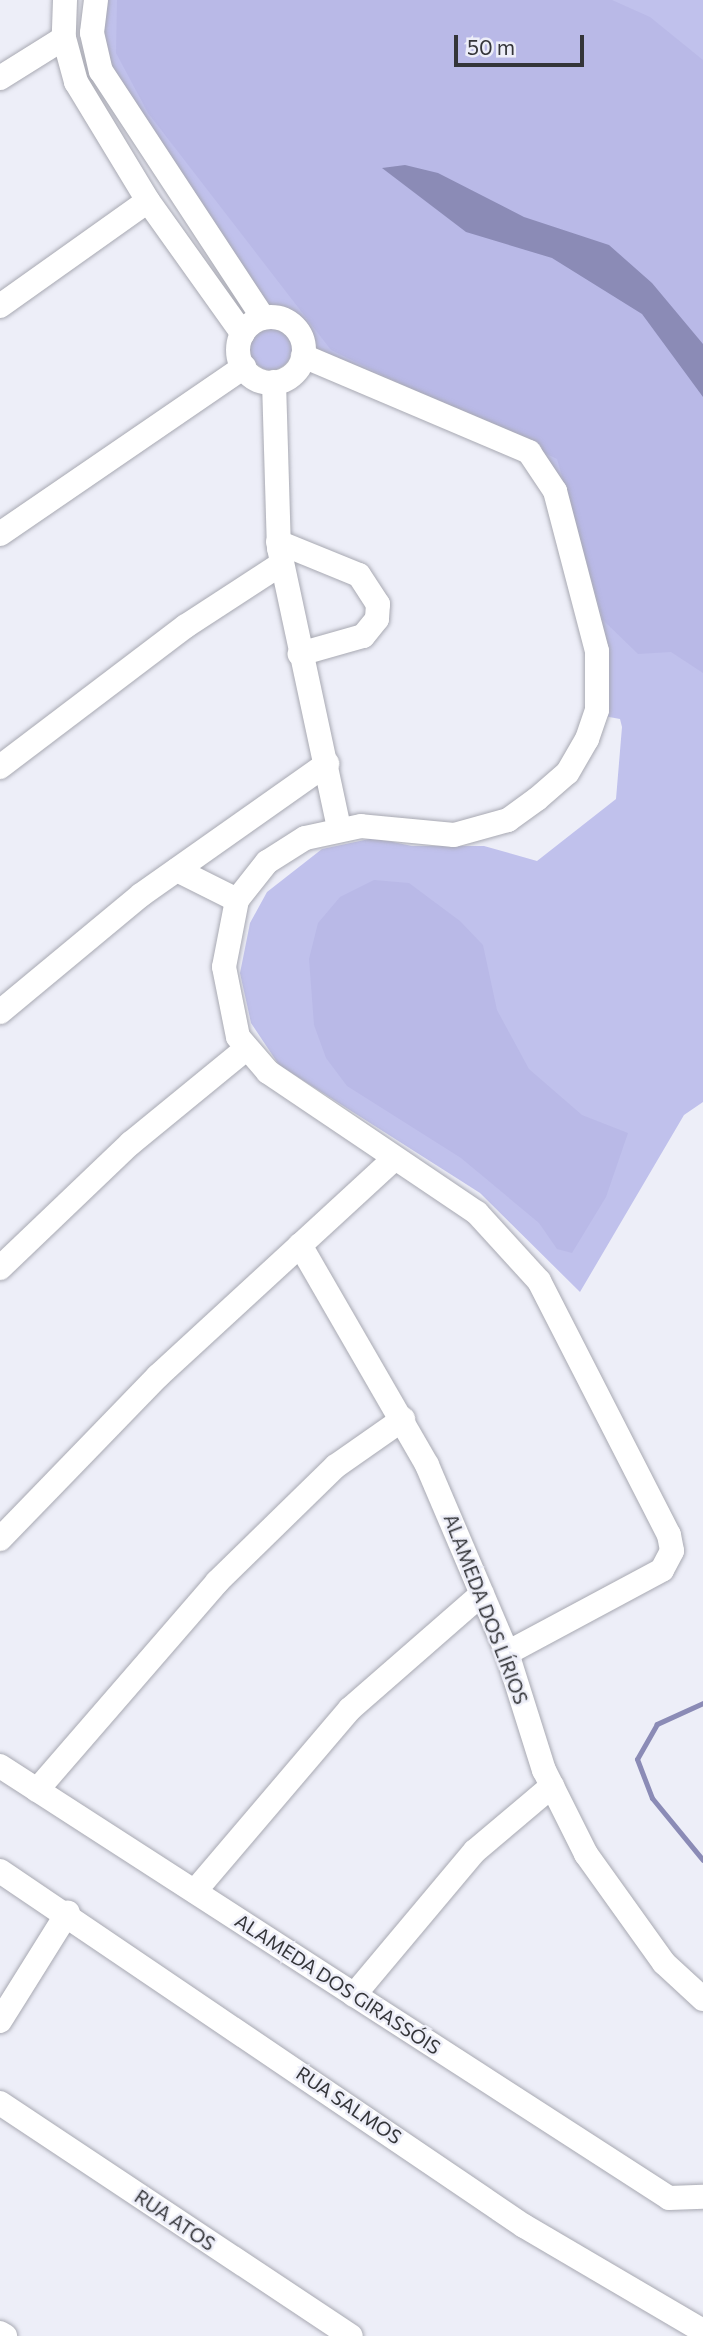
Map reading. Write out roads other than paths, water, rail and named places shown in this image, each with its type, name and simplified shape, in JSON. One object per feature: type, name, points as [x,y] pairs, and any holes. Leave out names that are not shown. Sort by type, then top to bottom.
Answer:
[{"type":"street","points":[[65,0],[64,38],[76,82],[148,201],[243,334]]},
{"type":"street","points":[[96,0],[92,33],[101,72],[124,116],[263,318],[295,327],[303,356],[293,374],[274,383],[254,378],[244,367],[238,352],[243,334],[263,318]]},
{"type":"street","points":[[0,78],[64,38]]},
{"type":"street","points":[[0,306],[148,201]]},
{"type":"street","points":[[303,356],[509,439],[542,465],[597,651],[597,710],[587,739],[568,773],[509,820],[454,835],[339,828],[305,838],[267,862],[237,900],[225,995],[246,1049],[278,1080],[393,1160],[477,1213],[539,1281],[669,1535],[673,1550],[662,1570],[507,1653]]},
{"type":"street","points":[[0,534],[244,367]]},
{"type":"street","points":[[274,383],[280,553],[339,828]]},
{"type":"street","points":[[280,553],[359,575],[378,604],[377,619],[363,636],[300,654]]},
{"type":"street","points":[[0,767],[280,553]]},
{"type":"street","points":[[2,1007],[177,870],[327,764]]},
{"type":"street","points":[[177,870],[237,900]]},
{"type":"street","points":[[0,1268],[131,1143],[246,1049]]},
{"type":"street","points":[[0,1539],[111,1422],[393,1160]]},
{"type":"street","name":"ALAMEDA DOS LÍRIOS","points":[[300,1245],[403,1419],[507,1653],[552,1786],[624,1914],[703,1999]]},
{"type":"street","points":[[37,1790],[218,1582],[336,1466],[403,1419]]},
{"type":"street","points":[[195,1891],[350,1709],[482,1594]]},
{"type":"street","name":"ALAMEDA DOS GIRASSÓIS","points":[[0,1766],[677,2202],[703,2197]]},
{"type":"street","points":[[354,1995],[475,1851],[552,1786]]},
{"type":"street","name":"RUA SALMOS","points":[[0,1871],[68,1912],[524,2225],[703,2332]]},
{"type":"street","points":[[0,2021],[68,1912]]},
{"type":"street","name":"RUA ATOS","points":[[0,2103],[351,2336]]},
{"type":"street","points":[[0,2333],[5,2336]]},
{"type":"waterway","points":[[703,1703],[657,1724],[637,1759],[652,1798],[703,1860]]}]
